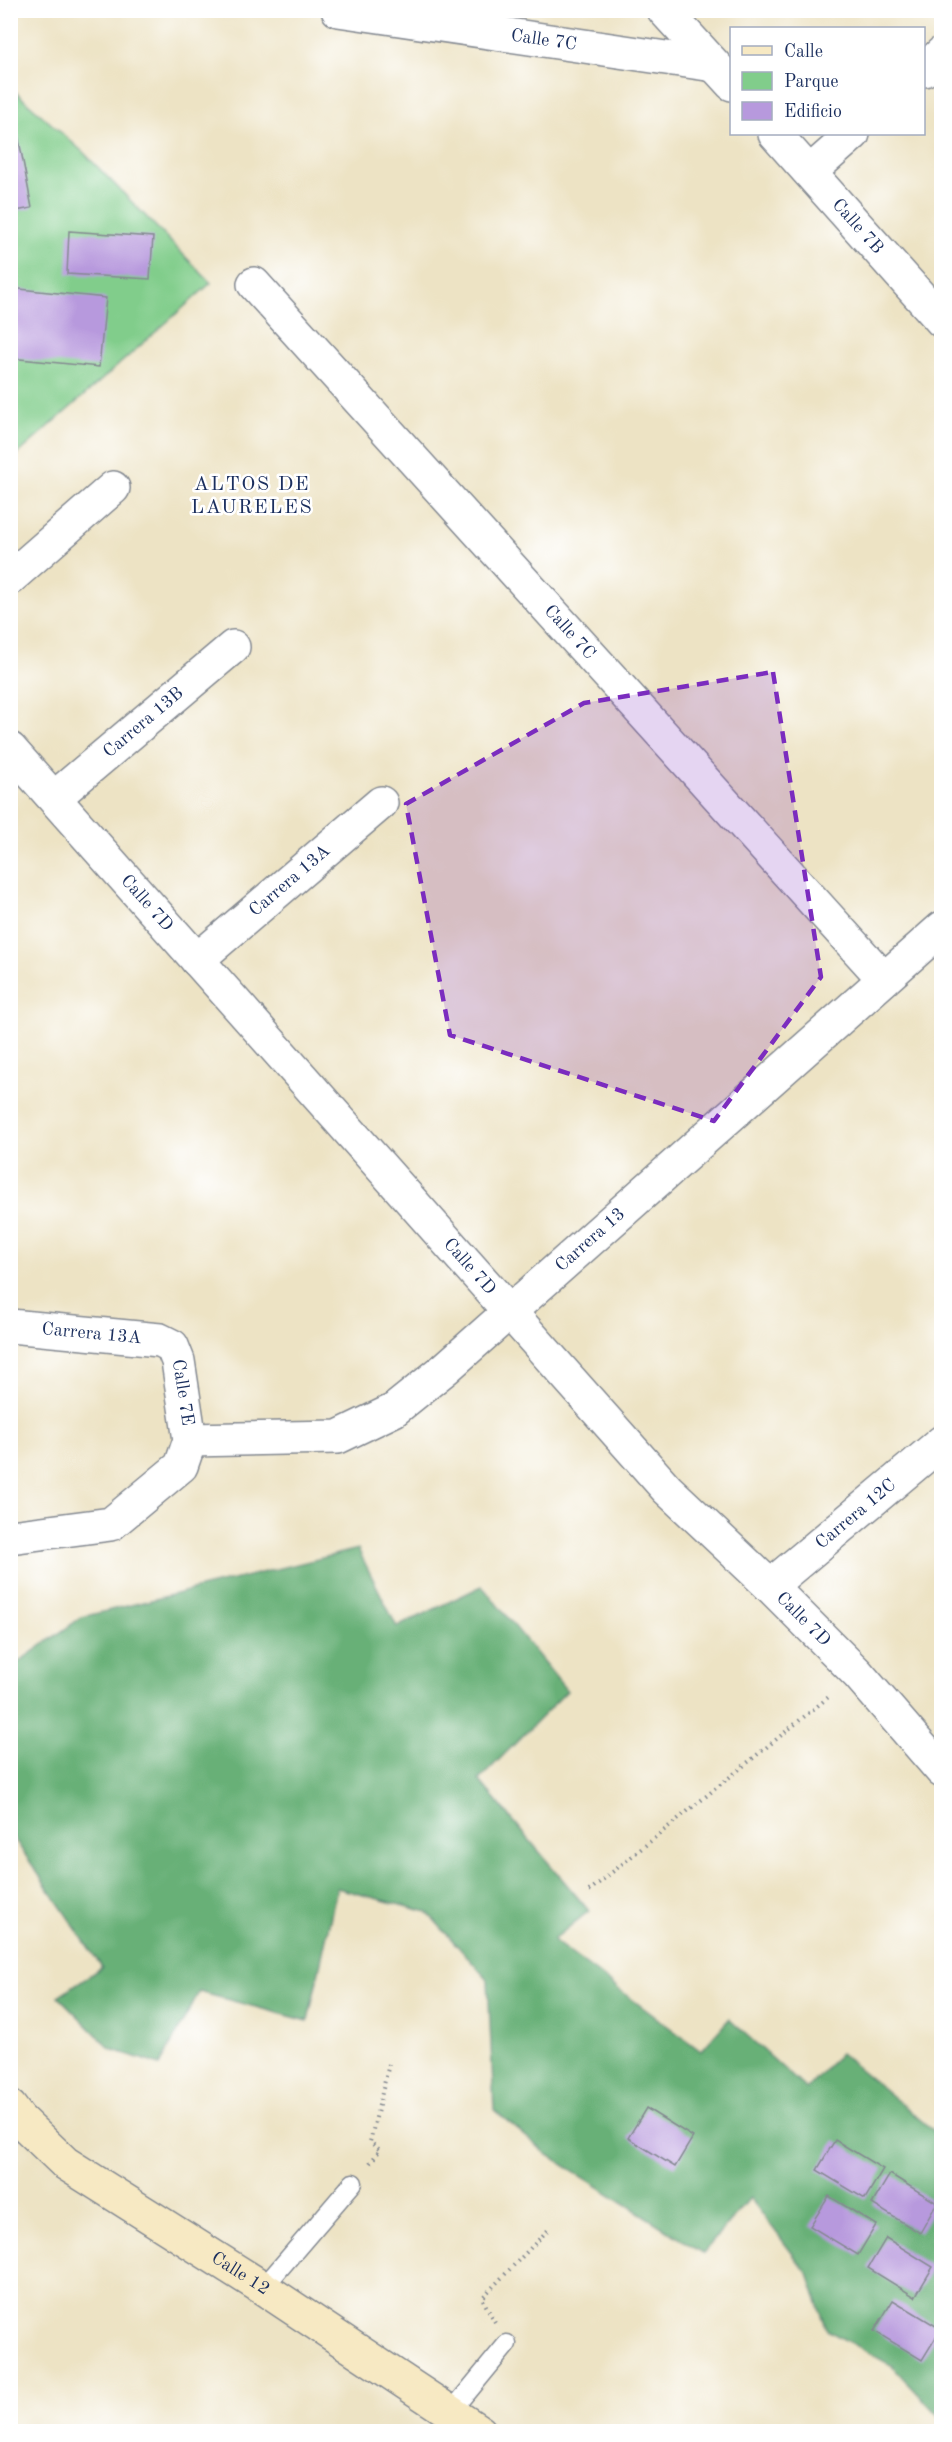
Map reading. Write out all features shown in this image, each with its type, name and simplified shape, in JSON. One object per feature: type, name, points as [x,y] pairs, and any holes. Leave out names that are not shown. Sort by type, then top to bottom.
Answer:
[{"type":"main road","name":"Calle 12","points":[[10,2107],[19,2119],[65,2163],[264,2288],[480,2432]]},
{"type":"street","name":"Calle 7C","points":[[338,10],[723,75]]},
{"type":"street","points":[[664,10],[723,75]]},
{"type":"street","points":[[925,69],[942,53]]},
{"type":"street","name":"Calle 7B","points":[[776,135],[942,321]]},
{"type":"street","points":[[810,172],[852,135]]},
{"type":"street","name":"Calle 7C","points":[[254,284],[884,979]]},
{"type":"street","points":[[10,578],[113,488]]},
{"type":"street","name":"Carrera 13B","points":[[54,798],[232,646]]},
{"type":"street","name":"Calle 7D","points":[[10,749],[667,1489],[770,1586],[858,1674],[942,1771]]},
{"type":"street","name":"Carrera 13A","points":[[197,960],[381,803]]},
{"type":"street","name":"Carrera 13","points":[[190,1440],[338,1437],[394,1410],[446,1368],[942,928]]},
{"type":"street","name":"Carrera 13A","points":[[10,1326],[160,1340],[172,1346]]},
{"type":"street","name":"Calle 7E","points":[[172,1346],[178,1361],[190,1440]]},
{"type":"street","points":[[10,1537],[111,1524],[181,1466],[190,1440]]},
{"type":"street","name":"Carrera 12C","points":[[770,1586],[942,1442]]},
{"type":"lane","points":[[264,2288],[353,2182]]},
{"type":"lane","points":[[451,2412],[507,2344]]},
{"type":"path","points":[[589,1891],[858,1674]]},
{"type":"path","points":[[353,2182],[380,2150],[370,2142],[390,2060]]},
{"type":"path","points":[[507,2344],[482,2298],[548,2230]]},
{"type":"highlighted area","points":[[773,672],[821,977],[714,1121],[450,1035],[406,804],[584,703]]},
{"type":"green space","points":[[11,88],[83,152],[211,283],[11,460]]},
{"type":"green space","points":[[358,1549],[397,1627],[482,1586],[567,1691],[479,1780],[589,1911],[553,1940],[701,2051],[729,2019],[806,2089],[840,2053],[941,2137],[941,2418],[891,2365],[827,2330],[808,2274],[750,2198],[703,2253],[548,2155],[494,2110],[488,1980],[427,1912],[337,1888],[308,2021],[199,1992],[160,2065],[111,2049],[58,1996],[102,1967],[11,1834],[10,1668],[82,1617]]},
{"type":"building","points":[[18,135],[32,208],[10,212],[10,136]]},
{"type":"building","points":[[69,231],[153,237],[150,279],[67,274]]},
{"type":"building","points":[[10,288],[106,298],[99,367],[10,358]]},
{"type":"building","points":[[646,2108],[693,2137],[675,2167],[628,2138]]},
{"type":"building","points":[[835,2140],[883,2169],[865,2199],[817,2170]]},
{"type":"building","points":[[890,2174],[937,2203],[920,2233],[872,2204]]},
{"type":"building","points":[[829,2196],[876,2225],[858,2255],[810,2226]]},
{"type":"building","points":[[886,2238],[933,2267],[915,2297],[868,2268]]},
{"type":"building","points":[[893,2300],[941,2329],[922,2360],[874,2331]]},
{"type":"district","name":"ALTOS DE LAURELES","points":[[252,496]]}]
